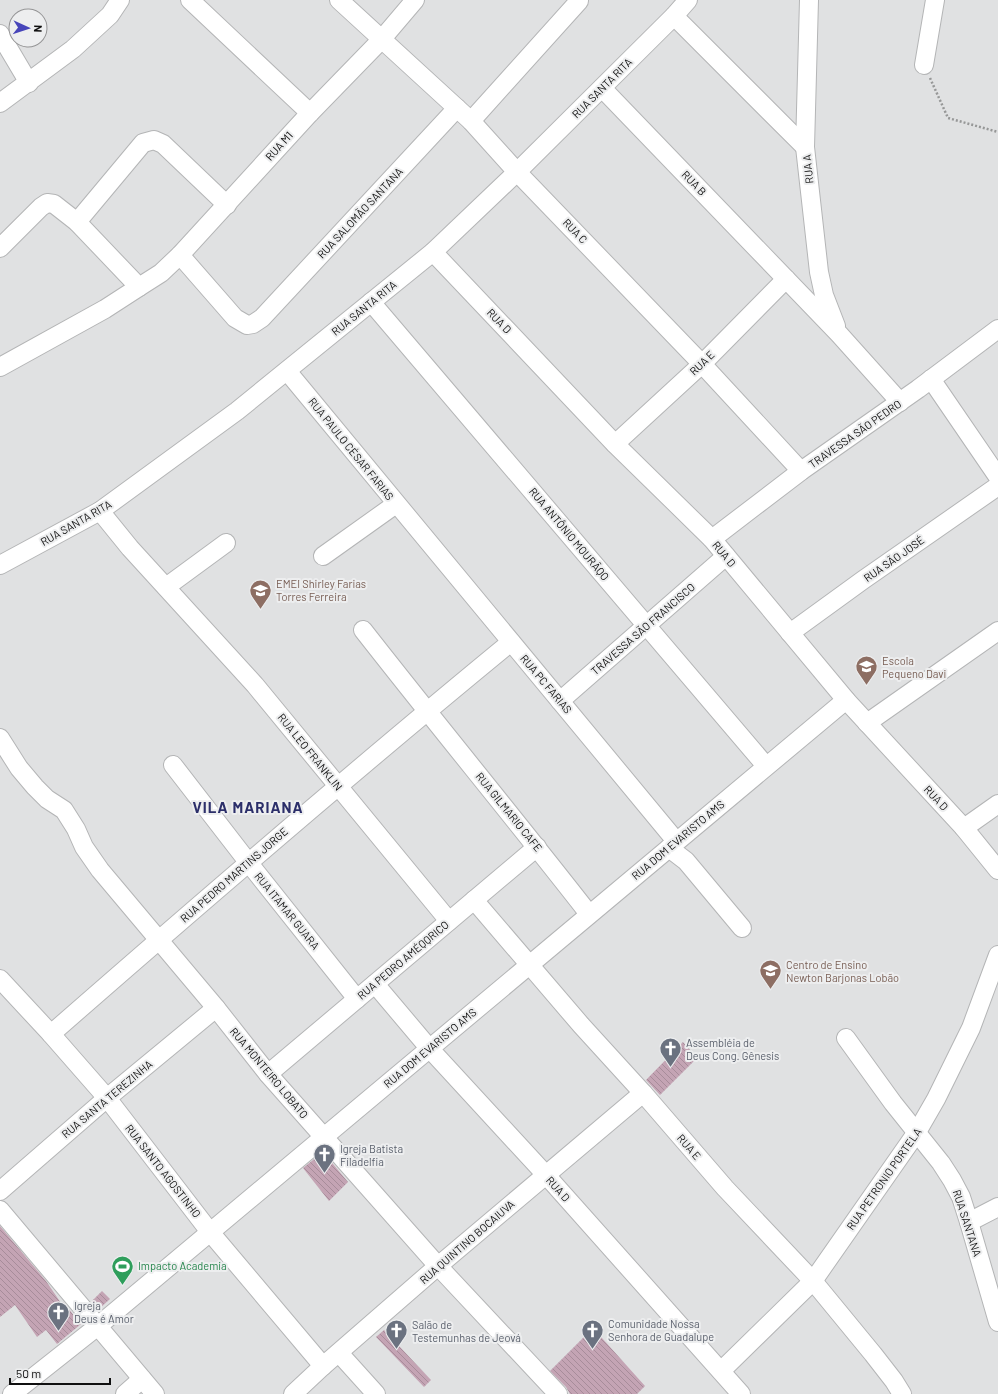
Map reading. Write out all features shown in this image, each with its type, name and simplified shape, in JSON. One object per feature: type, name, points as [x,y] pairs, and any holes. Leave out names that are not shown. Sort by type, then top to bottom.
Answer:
[{"type":"street","points":[[0,103],[73,49],[110,15],[120,0]]},
{"type":"street","points":[[190,0],[310,113]]},
{"type":"street","name":"RUA C","points":[[339,0],[471,121],[702,364],[801,471]]},
{"type":"street","name":"RUA M1","points":[[0,367],[105,309],[161,273],[227,205],[310,113],[381,40],[415,0]]},
{"type":"street","points":[[471,121],[578,0]]},
{"type":"street","name":"RUA SANTA RITA","points":[[0,565],[100,511],[237,411],[433,252],[518,172],[674,16],[688,0]]},
{"type":"street","name":"RUA A","points":[[810,0],[805,147],[819,272],[824,295],[839,334]]},
{"type":"street","points":[[924,65],[935,0]]},
{"type":"street","points":[[674,16],[805,147]]},
{"type":"street","points":[[0,34],[29,83]]},
{"type":"street","name":"RUA B","points":[[602,88],[786,279]]},
{"type":"street","name":"RUA SALOMÃO SANTANA","points":[[180,255],[235,318],[246,325],[254,324],[262,318],[457,108]]},
{"type":"street","points":[[77,222],[143,143],[154,140],[163,144],[227,205]]},
{"type":"street","points":[[0,248],[41,207],[47,203],[54,204],[77,222],[139,287]]},
{"type":"street","name":"RUA D","points":[[433,252],[615,444],[712,539],[846,700],[964,828],[998,870]]},
{"type":"street","name":"RUA A","points":[[786,279],[839,334],[900,402]]},
{"type":"street","name":"RUA E","points":[[615,444],[702,364],[786,279]]},
{"type":"street","name":"RUA ANTÔNIO MOURÃQO","points":[[371,302],[766,766]]},
{"type":"street","name":"TRAVESSA SÃO PEDRO","points":[[712,539],[801,471],[900,402],[998,329]]},
{"type":"street","name":"RUA PAULO CÉSAR FARIAS","points":[[287,371],[416,527]]},
{"type":"street","points":[[931,379],[998,477]]},
{"type":"street","name":"RUA SÃO JOSÉ","points":[[790,633],[998,486]]},
{"type":"street","points":[[323,556],[396,504]]},
{"type":"street","name":"RUA LEO FRANKLIN","points":[[100,511],[130,548],[255,685],[449,921]]},
{"type":"street","name":"RUA PC FARIAS","points":[[416,527],[560,701],[673,845],[742,928]]},
{"type":"street","points":[[166,587],[226,543]]},
{"type":"street","name":"TRAVESSA SÃO FRANCISCO","points":[[560,701],[726,556]]},
{"type":"street","name":"RUA GILMARIO CAFE","points":[[363,630],[589,914]]},
{"type":"street","points":[[867,723],[998,631]]},
{"type":"street","name":"RUA PEDRO MARTINS JORGE","points":[[51,1034],[248,862],[426,711],[511,642]]},
{"type":"street","name":"RUA DOM EVARISTO AMS","points":[[12,1394],[98,1326],[846,700]]},
{"type":"street","name":"RUA MONTEIRO LOBATO","points":[[0,738],[19,768],[35,787],[50,801],[64,810],[76,829],[84,847],[100,870],[216,1008],[268,1074],[438,1266],[558,1394]]},
{"type":"street","name":"RUA ITAMAR GUARA","points":[[173,765],[357,999]]},
{"type":"street","points":[[964,828],[998,804]]},
{"type":"street","name":"RUA PEDRO AMÉQQRICO","points":[[268,1074],[537,847]]},
{"type":"street","name":"RUA E","points":[[474,900],[529,965],[725,1188],[813,1281],[873,1354],[902,1394]]},
{"type":"street","name":"RUA PETRONIO PORTELA","points":[[721,1371],[813,1281],[917,1132],[936,1099],[972,1028],[998,955]]},
{"type":"street","name":"RUA SANTO AGOSTINHO","points":[[0,980],[51,1034],[107,1098],[210,1232],[323,1366]]},
{"type":"street","name":"RUA D","points":[[375,984],[429,1048],[546,1174],[739,1393]]},
{"type":"street","name":"RUA SANTA TEREZINHA","points":[[0,1191],[107,1098],[216,1008]]},
{"type":"street","name":"RUA SANTANA","points":[[846,1038],[893,1103],[941,1163],[952,1180],[961,1197],[998,1322]]},
{"type":"street","name":"RUA QUINTINO BOCAIUVA","points":[[293,1394],[438,1266],[643,1093]]},
{"type":"street","points":[[969,1222],[998,1207]]},
{"type":"street","points":[[0,1210],[155,1394]]},
{"type":"street","points":[[339,1353],[376,1394]]},
{"type":"street","points":[[125,1394],[142,1379]]},
{"type":"path","points":[[924,65],[948,118],[998,132]]},
{"type":"building","name":"Assembléia de Deus Cong. Gênesis","points":[[683,1042],[697,1058],[660,1095],[646,1080]]},
{"type":"building","name":"Igreja Batista Filadelfia","points":[[323,1152],[348,1182],[329,1201],[303,1168]]},
{"type":"building","points":[[0,1226],[46,1281],[61,1303],[63,1302],[81,1324],[57,1344],[46,1330],[37,1337],[15,1305],[0,1317]]},
{"type":"building","points":[[102,1291],[110,1299],[99,1309],[92,1301]]},
{"type":"building","name":"Comunidade Nossa Senhora de Guadalupe","points":[[593,1328],[645,1386],[637,1394],[570,1394],[566,1387],[550,1371]]},
{"type":"building","name":"Salão de Testemunhas de Jeová","points":[[384,1330],[431,1380],[424,1387],[376,1337]]},
{"type":"place","name":"EMEI Shirley Farias Torres Ferreira","points":[[260,610]]},
{"type":"place","name":"Escola Pequeno Davi","points":[[866,686]]},
{"type":"place","name":"Centro de Ensino Newton Barjonas Lobão","points":[[770,990]]},
{"type":"place","name":"Assembléia de Deus Cong. Gênesis","points":[[671,1068]]},
{"type":"place","name":"Igreja Batista Filadelfia","points":[[325,1174]]},
{"type":"place","name":"Impacto Academia","points":[[122,1286]]},
{"type":"place","name":"Igreja Deus é Amor","points":[[58,1332]]},
{"type":"place","name":"Salão de Testemunhas de Jeová","points":[[397,1350]]},
{"type":"place","name":"Comunidade Nossa Senhora de Guadalupe","points":[[592,1350]]},
{"type":"district","name":"VILA MARIANA","points":[[248,808]]}]
